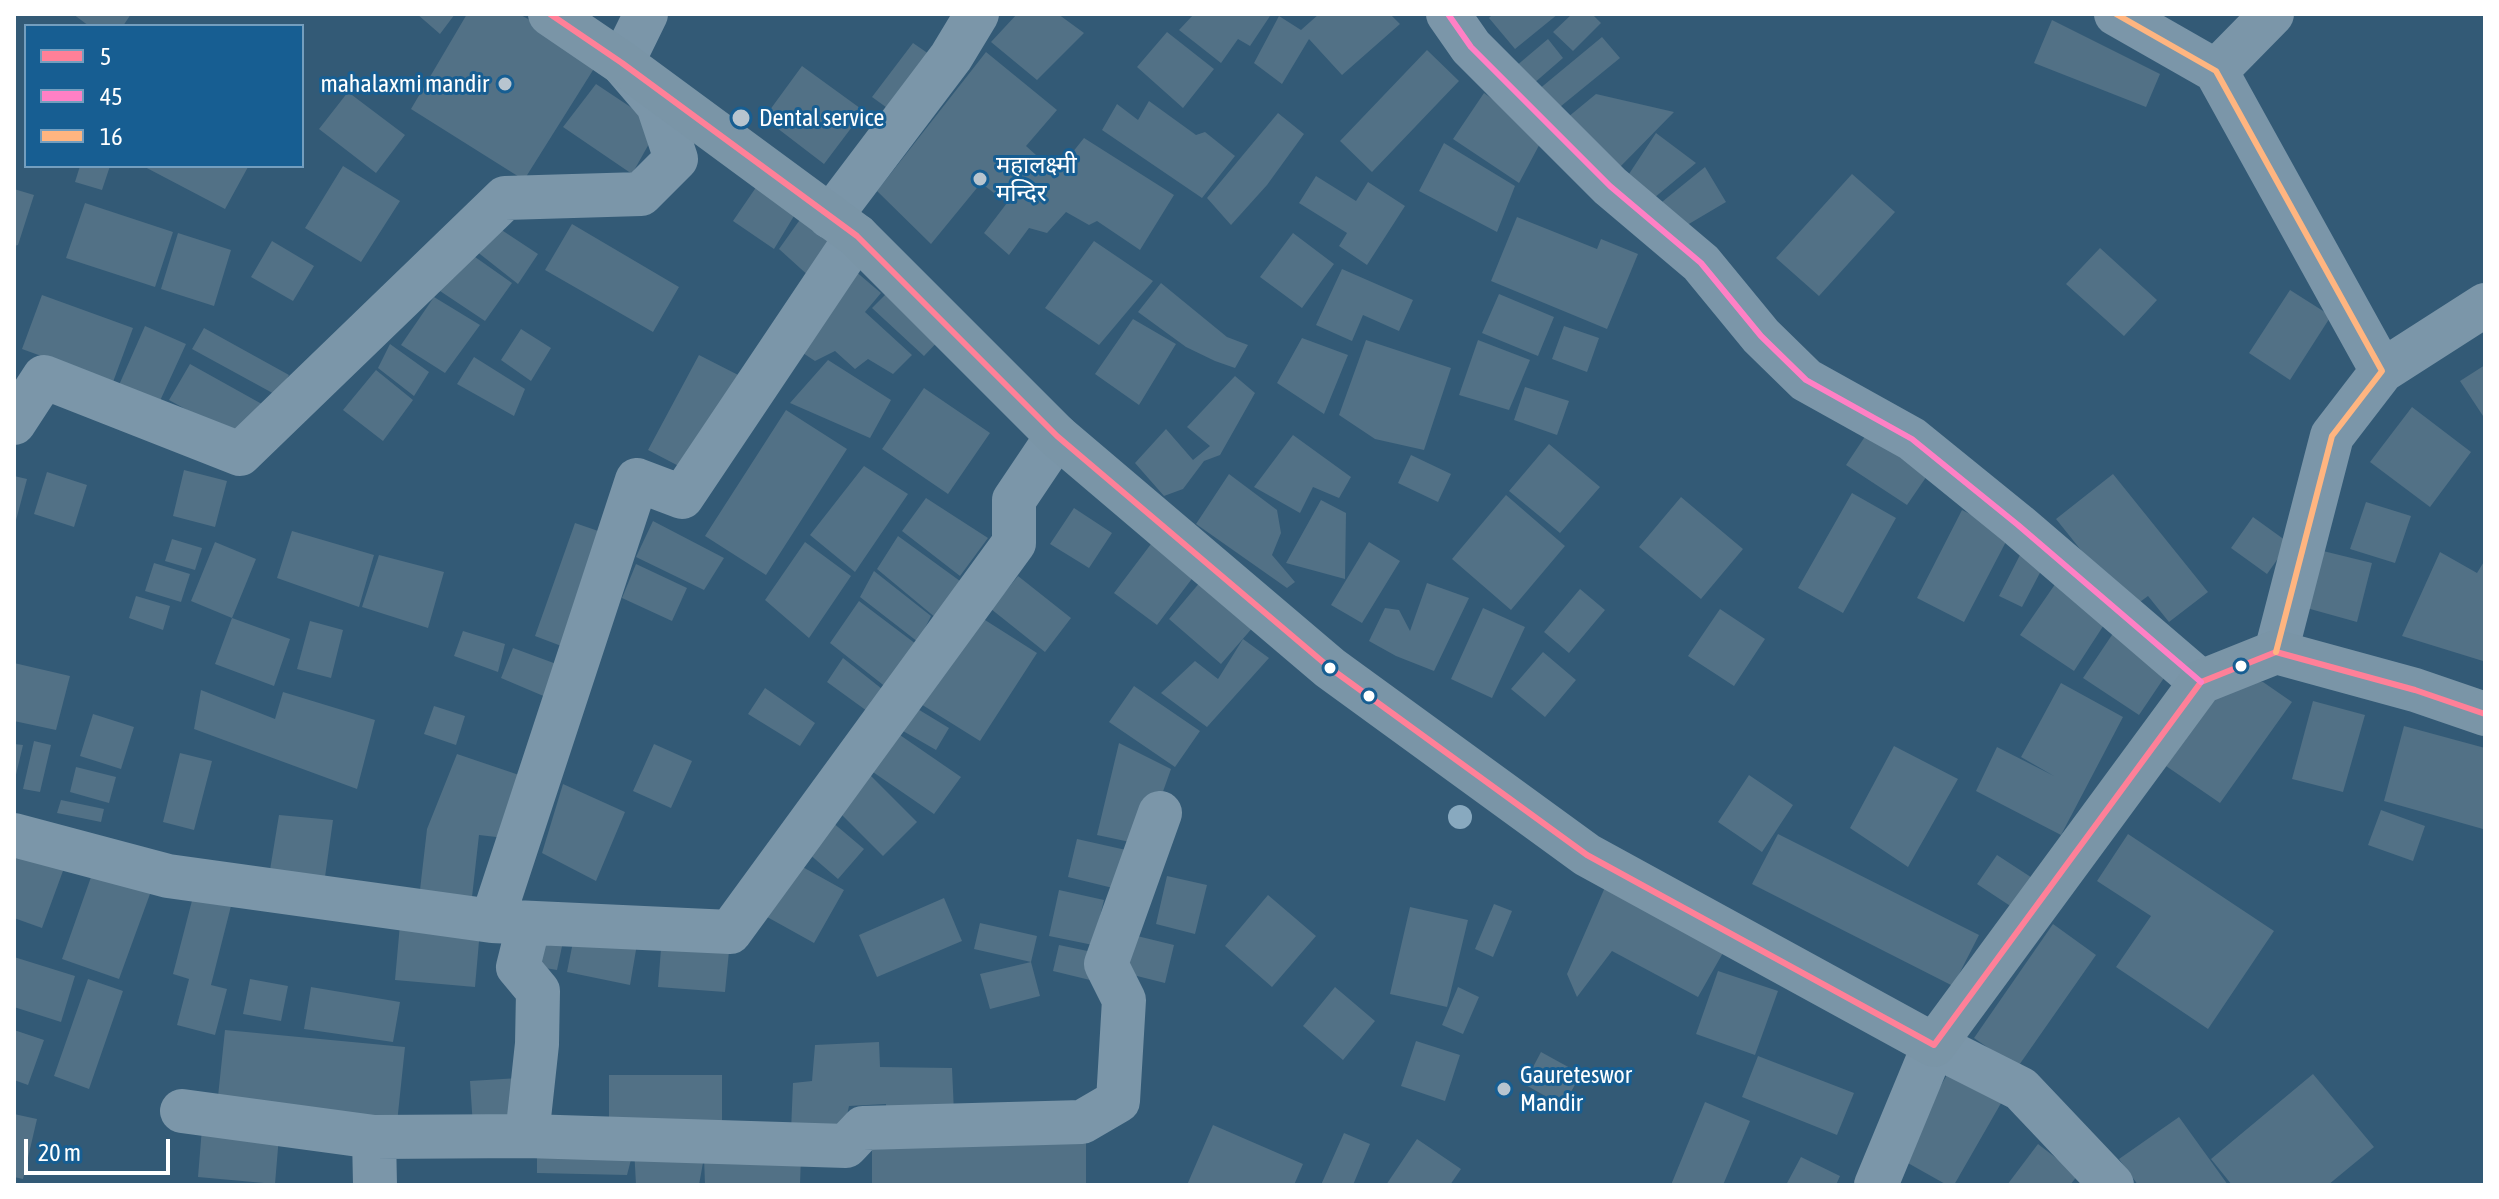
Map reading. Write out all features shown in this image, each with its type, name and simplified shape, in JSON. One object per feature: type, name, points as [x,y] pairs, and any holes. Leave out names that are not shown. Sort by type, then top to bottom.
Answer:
[{"type":"main road","points":[[550,14],[622,63],[843,226],[1057,436],[1330,668],[1587,855],[1934,1045],[2201,682],[2276,652],[2415,690],[2485,714]]},
{"type":"street","points":[[14,423],[44,377],[240,454],[505,198],[641,194],[676,159],[658,105],[622,63],[646,14]]},
{"type":"street","points":[[507,923],[637,480],[682,497],[843,226],[977,14]]},
{"type":"street","points":[[1448,14],[1471,47],[1610,186],[1701,263],[1761,336],[1806,380],[1912,439],[2201,682]]},
{"type":"street","points":[[2116,14],[2216,71],[2382,371]]},
{"type":"street","points":[[2216,71],[2272,14]]},
{"type":"street","points":[[2276,652],[2332,436],[2382,371],[2485,305]]},
{"type":"street","points":[[14,835],[168,876],[507,923],[730,932],[1014,543],[1014,500],[1057,436]]},
{"type":"street","points":[[182,1111],[374,1137],[527,1136],[846,1146],[863,1128],[1082,1122],[1118,1101],[1124,1000],[1106,964],[1160,813]]},
{"type":"street","points":[[507,923],[525,939],[518,967],[538,991],[537,1044],[527,1136]]},
{"type":"street","points":[[1876,1185],[1934,1045],[2021,1089],[2112,1185]]},
{"type":"street","points":[[374,1137],[375,1185]]},
{"type":"building","points":[[73,14],[131,14],[124,24],[86,24]]},
{"type":"building","points":[[417,14],[455,14],[440,34]]},
{"type":"building","name":"mahalaxmi mandir","points":[[467,14],[519,14],[600,59],[524,180],[411,109]]},
{"type":"building","points":[[1017,14],[1058,14],[1084,33],[1037,80],[991,42]]},
{"type":"building","points":[[1194,14],[1270,16],[1250,46],[1238,39],[1221,63],[1179,30]]},
{"type":"building","points":[[1319,14],[1390,14],[1400,24],[1342,75],[1309,39],[1282,84],[1254,63],[1279,16],[1301,30]]},
{"type":"building","points":[[1493,14],[1558,14],[1515,49],[1489,18]]},
{"type":"building","points":[[1572,14],[1592,14],[1601,23],[1573,51],[1553,32]]},
{"type":"building","points":[[2052,20],[2160,74],[2146,107],[2034,63]]},
{"type":"building","points":[[1167,32],[1214,69],[1183,108],[1137,67]]},
{"type":"building","points":[[1602,37],[1620,58],[1555,111],[1538,90]]},
{"type":"building","points":[[1548,39],[1563,58],[1525,91],[1509,72]]},
{"type":"building","points":[[913,43],[942,63],[901,118],[872,97]]},
{"type":"building","points":[[1427,50],[1459,81],[1372,172],[1340,141]]},
{"type":"building","points":[[986,52],[1057,110],[1026,146],[1056,173],[1084,138],[1174,195],[1140,250],[1097,221],[1089,225],[1066,212],[1047,233],[1029,228],[1009,255],[984,233],[1007,203],[981,183],[931,244],[877,191]]},
{"type":"building","points":[[802,66],[864,111],[824,164],[764,118]]},
{"type":"building","points":[[596,84],[659,126],[632,174],[563,127]]},
{"type":"building","points":[[348,92],[405,135],[376,173],[319,129]]},
{"type":"building","points":[[1484,93],[1544,136],[1519,183],[1453,139]]},
{"type":"building","points":[[1596,94],[1674,112],[1618,169],[1562,122]]},
{"type":"building","points":[[1149,101],[1196,135],[1205,132],[1235,156],[1202,198],[1102,130],[1117,104],[1138,120]]},
{"type":"building","points":[[1278,113],[1304,134],[1267,185],[1231,225],[1207,198]]},
{"type":"building","points":[[1656,133],[1696,163],[1654,198],[1627,177]]},
{"type":"building","points":[[1444,143],[1515,186],[1497,232],[1419,191]]},
{"type":"building","points":[[343,166],[400,201],[361,262],[305,228]]},
{"type":"building","points":[[1705,167],[1726,202],[1677,231],[1657,206]]},
{"type":"building","points":[[79,168],[109,168],[102,190],[75,182]]},
{"type":"building","points":[[147,168],[247,168],[225,209]]},
{"type":"building","points":[[1852,174],[1895,212],[1819,296],[1776,258]]},
{"type":"building","points":[[1316,176],[1356,201],[1368,182],[1405,206],[1367,265],[1339,246],[1347,233],[1299,203]]},
{"type":"building","points":[[759,183],[797,211],[774,249],[733,221]]},
{"type":"building","points":[[14,189],[34,195],[18,245],[14,246]]},
{"type":"building","points":[[85,203],[173,232],[155,287],[66,258]]},
{"type":"building","points":[[804,214],[840,239],[811,278],[779,249]]},
{"type":"building","points":[[1517,217],[1597,249],[1601,239],[1638,254],[1607,329],[1491,281]]},
{"type":"building","points":[[488,221],[538,254],[518,284],[471,247]]},
{"type":"building","points":[[572,224],[679,287],[653,332],[545,270]]},
{"type":"building","points":[[178,233],[231,250],[214,306],[161,289]]},
{"type":"building","points":[[1293,233],[1334,264],[1302,308],[1260,277]]},
{"type":"building","points":[[272,241],[314,266],[293,301],[251,277]]},
{"type":"building","points":[[1094,241],[1153,281],[1099,345],[1045,308]]},
{"type":"building","points":[[2100,248],[2157,300],[2124,336],[2066,284]]},
{"type":"building","points":[[468,252],[512,283],[485,321],[440,291]]},
{"type":"building","points":[[1342,269],[1413,300],[1399,331],[1363,315],[1352,341],[1316,325]]},
{"type":"building","points":[[854,270],[881,293],[865,312],[912,355],[893,374],[868,359],[855,369],[835,351],[815,361],[794,347]]},
{"type":"building","points":[[1161,283],[1227,337],[1248,345],[1235,368],[1186,347],[1138,312]]},
{"type":"building","points":[[893,287],[944,335],[924,356],[872,308]]},
{"type":"building","points":[[2290,290],[2331,316],[2290,380],[2249,353]]},
{"type":"building","points":[[1499,294],[1554,317],[1538,356],[1482,333]]},
{"type":"building","points":[[42,295],[133,328],[113,382],[22,349]]},
{"type":"building","points":[[434,297],[480,325],[445,373],[401,345]]},
{"type":"building","points":[[1133,319],[1176,344],[1139,405],[1095,374]]},
{"type":"building","points":[[145,326],[186,344],[159,403],[119,385]]},
{"type":"building","points":[[1564,326],[1599,338],[1587,372],[1552,359]]},
{"type":"building","points":[[204,328],[289,375],[278,396],[192,349]]},
{"type":"building","points":[[521,329],[551,348],[531,381],[501,360]]},
{"type":"building","points":[[1302,338],[1348,355],[1324,414],[1277,383]]},
{"type":"building","points":[[1366,340],[1451,368],[1424,450],[1375,439],[1339,415]]},
{"type":"building","points":[[1478,340],[1530,360],[1509,410],[1459,395]]},
{"type":"building","points":[[390,344],[429,372],[414,396],[378,368]]},
{"type":"building","points":[[699,355],[746,379],[694,474],[648,450]]},
{"type":"building","points":[[474,357],[525,389],[514,416],[457,384]]},
{"type":"building","points":[[828,360],[891,400],[870,438],[790,403]]},
{"type":"building","points":[[190,364],[269,408],[248,444],[169,400]]},
{"type":"building","points":[[2485,365],[2485,419],[2460,381]]},
{"type":"building","points":[[376,370],[413,400],[383,441],[343,410]]},
{"type":"building","points":[[1235,376],[1255,393],[1220,455],[1204,461],[1183,489],[1164,496],[1135,463],[1166,429],[1193,460],[1210,446],[1187,427]]},
{"type":"building","points":[[1525,387],[1569,401],[1557,435],[1514,420]]},
{"type":"building","points":[[924,388],[990,433],[948,494],[882,449]]},
{"type":"building","points":[[2412,407],[2471,452],[2430,507],[2370,462]]},
{"type":"building","points":[[786,410],[847,449],[766,575],[705,536]]},
{"type":"building","points":[[1870,429],[1931,470],[1907,505],[1846,465]]},
{"type":"building","points":[[1293,435],[1351,477],[1339,498],[1313,487],[1300,513],[1254,487]]},
{"type":"building","points":[[1549,444],[1600,487],[1560,533],[1509,491]]},
{"type":"building","points":[[1411,455],[1451,474],[1438,502],[1398,483]]},
{"type":"building","points":[[864,466],[908,494],[855,572],[810,535]]},
{"type":"building","points":[[184,470],[227,481],[215,527],[173,516]]},
{"type":"building","points":[[47,472],[87,485],[74,527],[34,514]]},
{"type":"building","points":[[1229,474],[1277,510],[1281,533],[1272,555],[1295,582],[1287,588],[1196,524]]},
{"type":"building","points":[[2113,474],[2208,592],[2169,622],[2148,596],[2129,610],[2056,519]]},
{"type":"building","points":[[14,476],[27,479],[15,524],[14,524]]},
{"type":"building","points":[[1852,493],[1896,518],[1843,613],[1798,588]]},
{"type":"building","points":[[1506,495],[1565,546],[1511,610],[1452,559]]},
{"type":"building","points":[[1681,497],[1743,549],[1701,599],[1639,547]]},
{"type":"building","points":[[926,498],[988,538],[960,576],[902,531]]},
{"type":"building","points":[[1321,500],[1346,513],[1345,579],[1286,563]]},
{"type":"building","points":[[2366,502],[2411,516],[2395,563],[2350,549]]},
{"type":"building","points":[[1074,508],[1112,533],[1089,568],[1050,544]]},
{"type":"building","points":[[1962,510],[2010,534],[1964,622],[1917,598]]},
{"type":"building","points":[[2253,517],[2289,543],[2267,574],[2231,548]]},
{"type":"building","points":[[653,521],[724,558],[704,590],[636,557]]},
{"type":"building","points":[[575,523],[604,533],[564,647],[535,636]]},
{"type":"building","points":[[292,531],[374,555],[359,607],[277,578]]},
{"type":"building","points":[[898,536],[960,581],[936,618],[877,569]]},
{"type":"building","points":[[172,539],[202,548],[195,570],[165,561]]},
{"type":"building","points":[[215,542],[256,559],[232,618],[191,601]]},
{"type":"building","points":[[805,542],[851,576],[809,638],[765,600]]},
{"type":"building","points":[[1369,542],[1400,561],[1362,623],[1331,605]]},
{"type":"building","points":[[1151,544],[1194,576],[1157,625],[1114,593]]},
{"type":"building","points":[[2319,550],[2372,563],[2357,622],[2303,607]]},
{"type":"building","points":[[2440,552],[2477,573],[2485,560],[2483,661],[2402,636]]},
{"type":"building","points":[[379,555],[444,572],[428,628],[362,607]]},
{"type":"building","points":[[2020,555],[2043,567],[2022,607],[1999,596]]},
{"type":"building","points":[[154,563],[190,574],[181,602],[145,591]]},
{"type":"building","points":[[636,564],[687,588],[672,621],[622,598]]},
{"type":"building","points":[[874,571],[931,616],[918,642],[860,597]]},
{"type":"building","points":[[1018,576],[1071,618],[1045,652],[991,609]]},
{"type":"building","points":[[2058,580],[2111,614],[2074,671],[2020,635]]},
{"type":"building","points":[[1201,581],[1254,626],[1221,664],[1169,619]]},
{"type":"building","points":[[1427,583],[1469,598],[1434,671],[1369,641],[1385,608],[1399,610],[1410,631]]},
{"type":"building","points":[[1580,589],[1605,610],[1569,653],[1544,632]]},
{"type":"building","points":[[136,596],[170,606],[163,630],[129,618]]},
{"type":"building","points":[[859,601],[916,644],[887,688],[830,643]]},
{"type":"building","points":[[1483,608],[1525,627],[1492,698],[1451,679]]},
{"type":"building","points":[[1720,609],[1765,639],[1734,686],[1688,656]]},
{"type":"building","points":[[974,613],[1037,653],[980,741],[916,701]]},
{"type":"building","points":[[232,618],[290,639],[274,686],[215,664]]},
{"type":"building","points":[[310,621],[343,630],[331,678],[297,669]]},
{"type":"building","points":[[2116,629],[2172,666],[2139,715],[2083,678]]},
{"type":"building","points":[[463,631],[505,644],[498,672],[454,656]]},
{"type":"building","points":[[1243,639],[1269,658],[1207,727],[1161,693],[1195,661],[1218,679]]},
{"type":"building","points":[[513,648],[570,669],[560,703],[501,678]]},
{"type":"building","points":[[1543,652],[1576,680],[1545,717],[1511,689]]},
{"type":"building","points":[[843,658],[882,689],[867,711],[827,682]]},
{"type":"building","points":[[14,663],[70,676],[56,730],[14,721]]},
{"type":"building","points":[[2263,682],[2292,702],[2220,803],[2166,766],[2224,684]]},
{"type":"building","points":[[2061,683],[2123,717],[2061,835],[1976,791],[1997,747],[2054,776],[2021,757]]},
{"type":"building","points":[[1134,686],[1200,731],[1175,767],[1109,722]]},
{"type":"building","points":[[765,688],[815,723],[800,746],[748,714]]},
{"type":"building","points":[[201,690],[275,719],[283,692],[375,720],[357,789],[194,729]]},
{"type":"building","points":[[2313,701],[2365,715],[2343,792],[2292,779]]},
{"type":"building","points":[[434,706],[465,716],[456,745],[424,734]]},
{"type":"building","points":[[916,708],[949,728],[936,750],[903,731]]},
{"type":"building","points":[[93,714],[134,727],[121,769],[80,756]]},
{"type":"building","points":[[2404,726],[2485,748],[2483,829],[2384,801]]},
{"type":"building","points":[[897,733],[961,777],[934,814],[870,770]]},
{"type":"building","points":[[34,741],[51,745],[40,792],[23,789]]},
{"type":"building","points":[[1119,743],[1171,769],[1144,845],[1097,835]]},
{"type":"building","points":[[14,744],[23,745],[15,779],[14,779]]},
{"type":"building","points":[[654,744],[692,761],[671,808],[633,791]]},
{"type":"building","points":[[1894,746],[1958,779],[1908,867],[1850,828]]},
{"type":"building","points":[[180,753],[212,761],[194,830],[163,822]]},
{"type":"building","points":[[457,754],[528,778],[505,838],[479,835],[472,897],[420,890],[427,829]]},
{"type":"building","points":[[76,767],[116,777],[109,803],[70,792]]},
{"type":"building","points":[[866,771],[917,822],[883,856],[832,805]]},
{"type":"building","points":[[1749,775],[1793,805],[1762,852],[1718,822]]},
{"type":"building","points":[[563,784],[625,812],[596,881],[542,853]]},
{"type":"building","points":[[61,800],[104,809],[101,822],[57,813]]},
{"type":"building","points":[[2381,810],[2425,826],[2413,861],[2368,845]]},
{"type":"building","points":[[279,815],[333,820],[324,884],[269,876]]},
{"type":"building","points":[[825,816],[864,849],[838,879],[800,846]]},
{"type":"building","points":[[1778,834],[1979,935],[1953,986],[1752,884]]},
{"type":"building","points":[[2128,834],[2274,931],[2208,1029],[2116,967],[2151,916],[2097,881]]},
{"type":"building","points":[[1077,839],[1126,850],[1117,889],[1068,877]]},
{"type":"building","points":[[21,843],[67,860],[42,928],[14,918],[14,862]]},
{"type":"building","points":[[1997,855],[2043,885],[2024,915],[1977,884]]},
{"type":"building","points":[[790,860],[844,890],[814,943],[760,913]]},
{"type":"building","points":[[96,863],[154,883],[119,979],[62,959]]},
{"type":"building","points":[[1167,876],[1207,885],[1195,934],[1156,924]]},
{"type":"building","points":[[1606,885],[1724,951],[1698,997],[1612,951],[1577,997],[1567,974]]},
{"type":"building","points":[[195,889],[233,898],[211,985],[227,989],[215,1035],[177,1025],[189,979],[173,974]]},
{"type":"building","points":[[1059,890],[1104,900],[1093,945],[1049,936]]},
{"type":"building","points":[[1268,895],[1316,936],[1272,987],[1225,946]]},
{"type":"building","points":[[944,898],[962,941],[877,977],[859,935]]},
{"type":"building","points":[[1494,904],[1512,911],[1493,957],[1475,949]]},
{"type":"building","points":[[1410,907],[1468,920],[1447,1007],[1390,994]]},
{"type":"building","points":[[980,923],[1037,936],[1031,962],[974,949]]},
{"type":"building","points":[[400,924],[480,930],[475,987],[395,980]]},
{"type":"building","points":[[2053,924],[2096,955],[2017,1068],[1974,1038]]},
{"type":"building","points":[[535,926],[565,932],[557,970],[527,965]]},
{"type":"building","points":[[575,932],[637,944],[630,985],[567,972]]},
{"type":"building","points":[[1133,935],[1174,945],[1165,983],[1125,973]]},
{"type":"building","points":[[662,936],[730,941],[725,992],[658,987]]},
{"type":"building","points":[[1059,945],[1097,953],[1090,980],[1053,971]]},
{"type":"building","points":[[14,957],[75,976],[61,1022],[14,1007]]},
{"type":"building","points":[[1031,962],[1040,996],[990,1009],[980,974]]},
{"type":"building","points":[[1718,971],[1778,991],[1755,1055],[1696,1034]]},
{"type":"building","points":[[88,979],[123,991],[89,1089],[54,1076]]},
{"type":"building","points":[[250,979],[288,986],[281,1021],[243,1014]]},
{"type":"building","points":[[311,987],[400,1002],[393,1042],[304,1029]]},
{"type":"building","points":[[1335,987],[1375,1021],[1343,1060],[1303,1026]]},
{"type":"building","points":[[1458,987],[1479,997],[1463,1034],[1442,1025]]},
{"type":"building","points":[[14,1030],[44,1040],[28,1085],[14,1080]]},
{"type":"building","points":[[225,1030],[405,1047],[397,1123],[217,1106]]},
{"type":"building","points":[[1416,1041],[1460,1055],[1445,1101],[1401,1086]]},
{"type":"building","points":[[879,1042],[880,1067],[952,1068],[954,1113],[886,1117],[886,1104],[849,1106],[843,1133],[791,1131],[793,1083],[812,1081],[815,1045]]},
{"type":"building","points":[[1541,1052],[1581,1074],[1563,1106],[1524,1084]]},
{"type":"building","points":[[1758,1056],[1854,1093],[1837,1135],[1742,1097]]},
{"type":"building","points":[[1955,1061],[2008,1091],[1954,1185],[1947,1185],[1899,1158]]},
{"type":"building","points":[[2313,1074],[2374,1147],[2328,1185],[2232,1185],[2211,1159]]},
{"type":"building","points":[[609,1075],[722,1075],[722,1131],[609,1131]]},
{"type":"building","points":[[519,1078],[522,1123],[473,1127],[470,1081]]},
{"type":"building","points":[[1705,1102],[1750,1121],[1723,1185],[1671,1185]]},
{"type":"building","points":[[14,1114],[37,1119],[23,1179],[14,1177]]},
{"type":"building","points":[[2179,1117],[2228,1185],[2138,1185],[2119,1159]]},
{"type":"building","points":[[1213,1125],[1303,1164],[1294,1185],[1187,1185]]},
{"type":"building","points":[[202,1128],[279,1136],[275,1184],[198,1177]]},
{"type":"building","points":[[1344,1133],[1370,1144],[1353,1185],[1321,1185]]},
{"type":"building","points":[[1417,1139],[1461,1169],[1450,1185],[1386,1185]]},
{"type":"building","points":[[872,1141],[1086,1143],[1086,1185],[872,1185]]},
{"type":"building","points":[[537,1144],[634,1148],[627,1175],[537,1173]]},
{"type":"building","points":[[2038,1144],[2078,1175],[2070,1185],[2007,1185]]},
{"type":"building","points":[[634,1148],[801,1155],[800,1185],[705,1185],[704,1157],[699,1185],[636,1185]]},
{"type":"building","points":[[1801,1157],[1840,1176],[1836,1185],[1786,1185]]},
{"type":"transit line","name":"5","points":[[550,14],[622,63],[857,236],[1057,436],[1330,668],[1587,855],[1934,1045],[2201,682],[2276,652],[2415,690],[2485,714]]},
{"type":"transit line","name":"45","points":[[1448,14],[1471,47],[1610,186],[1701,263],[1761,336],[1806,380],[1912,439],[2201,682]]},
{"type":"transit line","name":"16","points":[[2116,14],[2216,71],[2382,371],[2332,436],[2276,652]]},
{"type":"place","name":"mahalaxmi mandir","points":[[505,84]]},
{"type":"place","name":"Dental service","points":[[741,118]]},
{"type":"place","name":"महालक्ष्मी मन्दिर","points":[[980,179]]},
{"type":"place","name":"Gaureteswor Mandir","points":[[1504,1089]]}]
